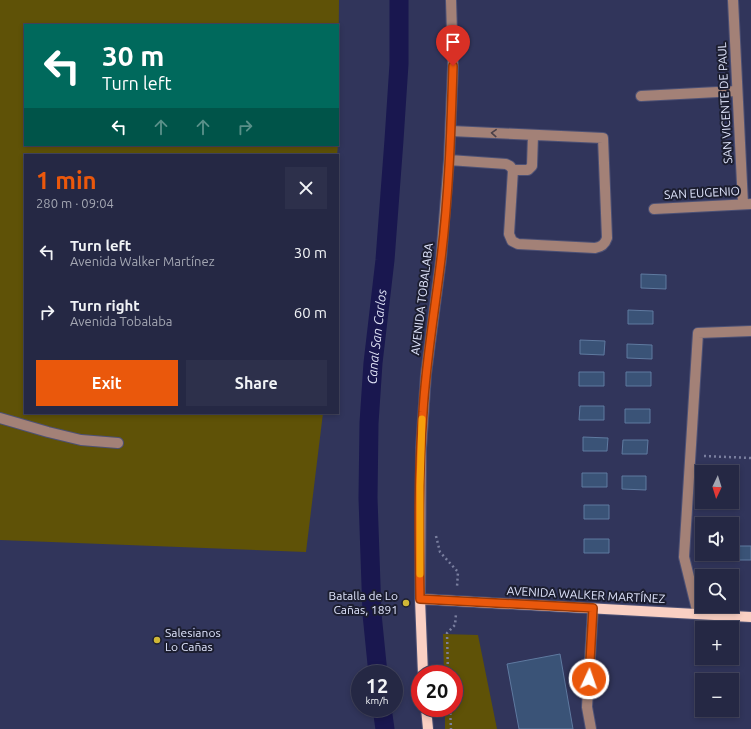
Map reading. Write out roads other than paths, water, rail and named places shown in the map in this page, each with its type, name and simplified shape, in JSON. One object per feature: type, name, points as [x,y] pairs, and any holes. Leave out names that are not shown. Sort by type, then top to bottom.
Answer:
[{"type":"main road","name":"AVENIDA WALKER MARTÍNEZ","points":[[420,599],[751,617]]},
{"type":"main road","name":"AVENIDA TOBALABA","points":[[420,599],[423,665]]},
{"type":"main road","points":[[427,717],[428,729]]},
{"type":"street","name":"AVENIDA TOBALABA","points":[[420,599],[419,493],[423,411],[430,336],[441,259],[451,131],[453,66],[451,0]]},
{"type":"street","name":"SAN VICENTE DE PAUL","points":[[733,0],[737,91],[747,204]]},
{"type":"street","points":[[641,96],[737,91]]},
{"type":"street","points":[[449,160],[506,164],[510,166],[513,170],[509,234],[512,241],[518,244],[595,248],[603,246],[607,238],[603,138],[451,131]]},
{"type":"street","points":[[513,170],[528,170],[532,166],[533,135]]},
{"type":"street","name":"SAN EUGENIO","points":[[654,209],[747,204]]},
{"type":"street","points":[[698,614],[684,557],[698,333],[751,331]]},
{"type":"street","points":[[0,418],[81,440],[118,443]]},
{"type":"street","points":[[591,729],[587,707],[593,608]]},
{"type":"waterway","name":"Canal San Carlos","points":[[377,665],[372,614],[368,498],[369,423],[373,363],[385,260],[394,140],[399,64],[399,0]]},
{"type":"waterway","name":"Canal San Carlos","points":[[383,717],[385,729]]},
{"type":"place","name":"Batalla de Lo Cañas, 1891","points":[[406,603]]},
{"type":"place","name":"Salesianos Lo Cañas","points":[[157,640]]}]
